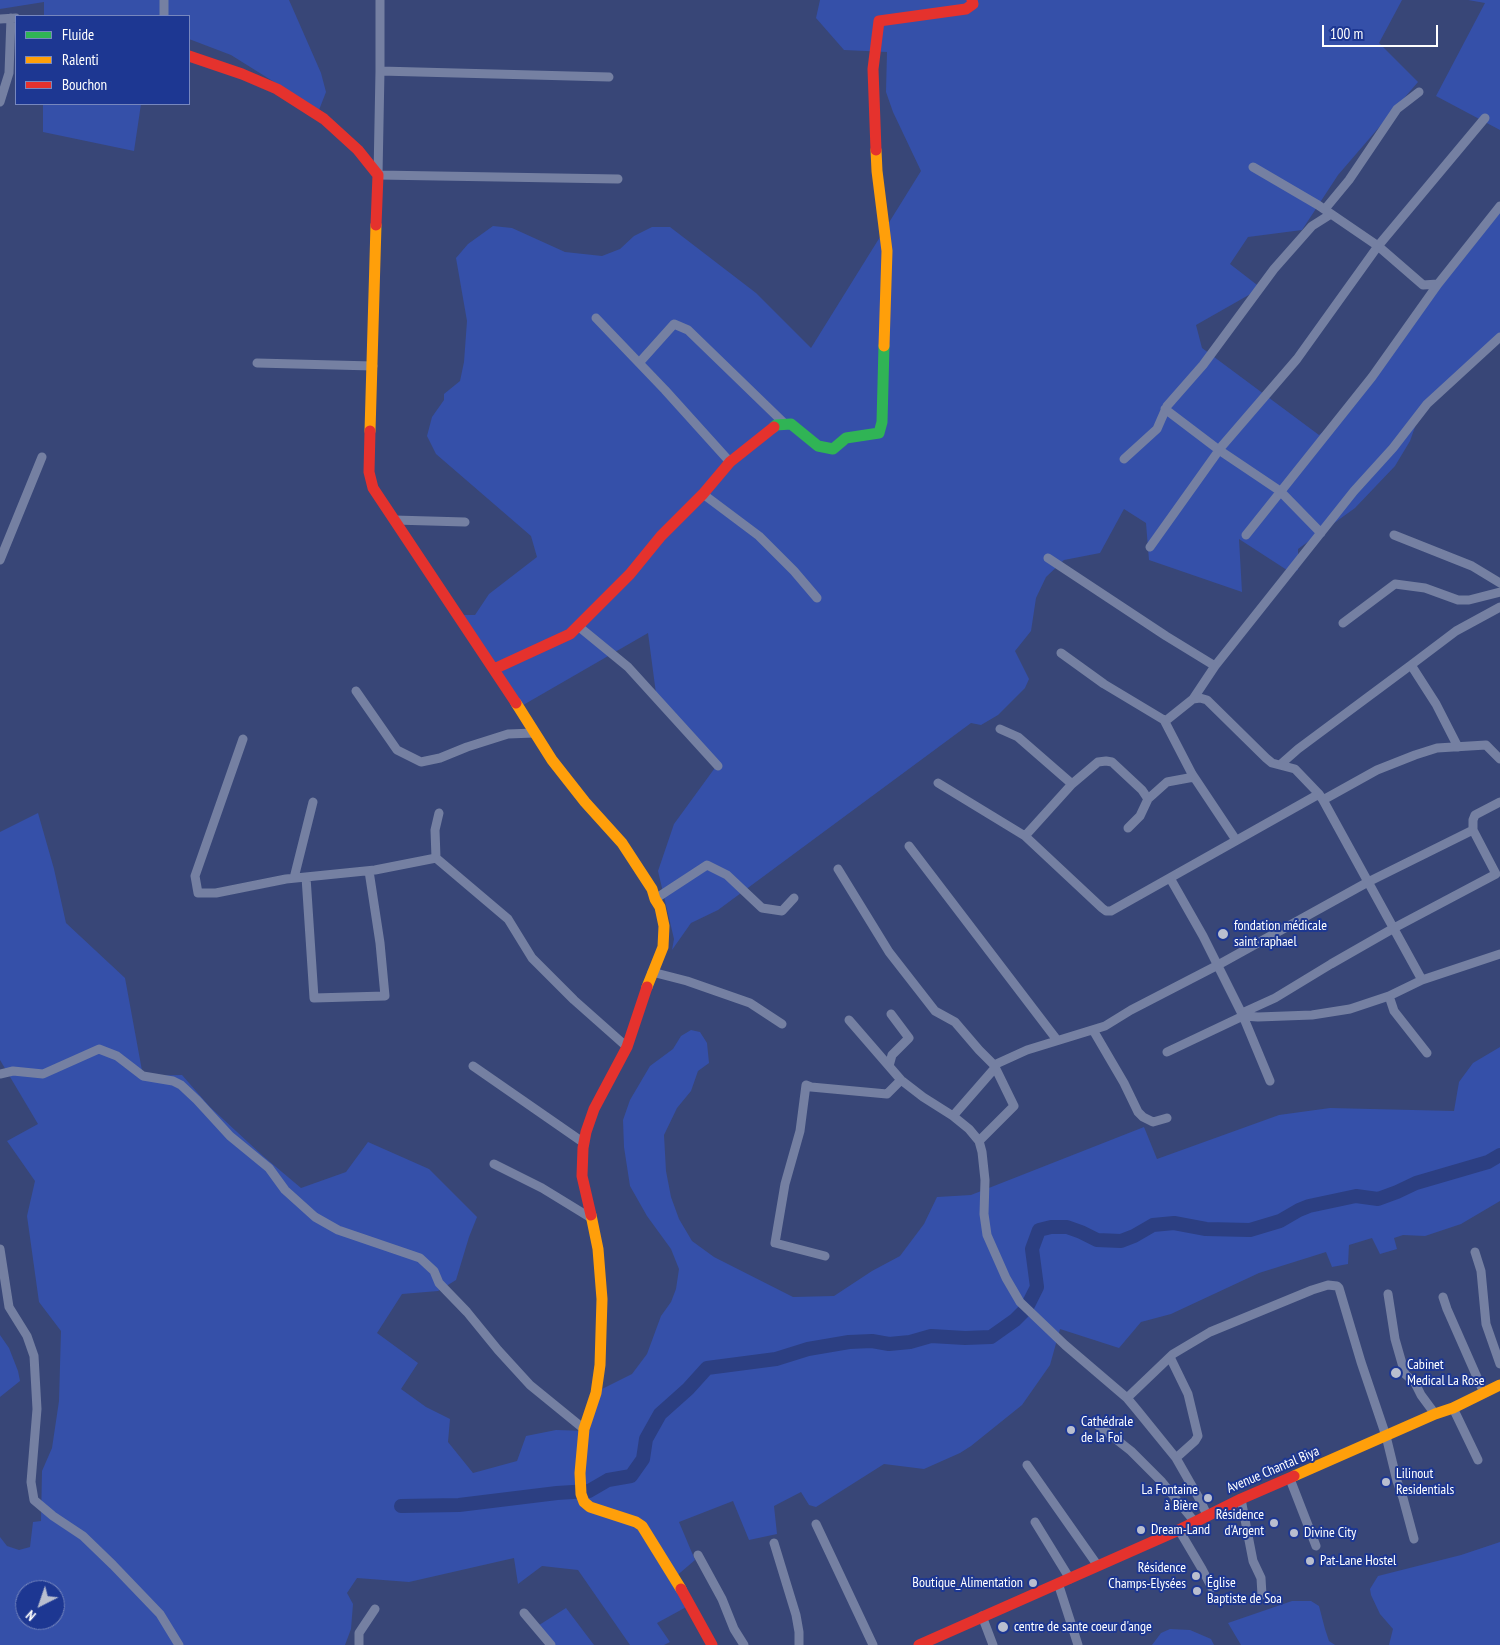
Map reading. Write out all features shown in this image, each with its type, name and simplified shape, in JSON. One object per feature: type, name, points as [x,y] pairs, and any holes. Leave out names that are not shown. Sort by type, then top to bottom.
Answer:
[{"type":"street","points":[[164,0],[164,15]]},
{"type":"street","points":[[380,0],[378,175],[369,472],[374,488],[394,520],[494,669],[552,760],[585,802],[622,843],[652,889],[660,907],[664,926],[663,947],[652,972],[627,1047],[594,1109],[584,1143],[582,1176],[598,1249],[602,1281],[602,1337],[596,1393],[584,1429],[580,1473],[581,1494],[584,1502],[590,1507],[636,1522],[642,1526],[676,1580],[712,1645]]},
{"type":"street","points":[[494,669],[570,634],[630,574],[661,536],[703,494],[730,462],[776,425],[791,424],[818,446],[833,449],[846,438],[879,433],[882,422],[887,251],[877,171],[873,69],[879,21],[966,9],[973,4],[972,0]]},
{"type":"street","points":[[0,19],[14,18],[9,73],[0,102]]},
{"type":"street","points":[[190,56],[242,74],[277,90],[324,120],[358,150],[378,175]]},
{"type":"street","points":[[380,71],[609,77]]},
{"type":"street","points":[[1124,459],[1157,429],[1165,409],[1203,365],[1274,269],[1312,226],[1328,212],[1397,108],[1419,92]]},
{"type":"street","points":[[1150,547],[1219,450],[1298,359],[1378,246],[1485,118]]},
{"type":"street","points":[[1253,167],[1328,212],[1378,246],[1423,285],[1438,284]]},
{"type":"street","points":[[378,175],[618,179]]},
{"type":"street","points":[[1246,535],[1372,377],[1438,284],[1500,206]]},
{"type":"street","points":[[596,318],[730,462]]},
{"type":"street","points":[[639,363],[674,324],[688,330],[784,424]]},
{"type":"street","points":[[1164,720],[1194,699],[1215,666],[1354,491],[1393,448],[1428,404],[1500,337]]},
{"type":"street","points":[[257,363],[373,366]]},
{"type":"street","points":[[1165,409],[1219,450],[1280,491],[1321,533]]},
{"type":"street","points":[[0,560],[42,457]]},
{"type":"street","points":[[703,494],[759,536],[794,571],[817,598]]},
{"type":"street","points":[[394,520],[465,522]]},
{"type":"street","points":[[1394,535],[1472,566],[1500,583]]},
{"type":"street","points":[[1048,558],[1215,666]]},
{"type":"street","points":[[1343,624],[1396,584],[1425,588],[1458,600],[1468,600],[1500,592]]},
{"type":"street","points":[[1281,764],[1298,749],[1456,632],[1500,607]]},
{"type":"street","points":[[578,626],[628,667],[718,766]]},
{"type":"street","points":[[1061,653],[1104,684],[1164,720],[1194,777],[1236,840]]},
{"type":"street","points":[[1410,665],[1436,704],[1458,747]]},
{"type":"street","points":[[356,691],[398,750],[421,762],[440,758],[508,734],[534,733]]},
{"type":"street","points":[[1194,699],[1206,700],[1266,758],[1272,763],[1295,769],[1321,797],[1422,980]]},
{"type":"street","points":[[1000,729],[1018,737],[1072,784]]},
{"type":"street","points":[[243,739],[195,876],[198,893],[216,893],[294,878],[369,871],[436,858]]},
{"type":"street","points":[[938,783],[1025,836],[1106,911],[1111,911],[1236,840],[1376,770],[1437,748],[1486,745],[1500,759]]},
{"type":"street","points":[[1025,836],[1072,784],[1098,762],[1112,762],[1142,790],[1148,799]]},
{"type":"street","points":[[1128,828],[1140,816],[1148,799],[1167,782],[1194,777]]},
{"type":"street","points":[[294,878],[313,802]]},
{"type":"street","points":[[1167,1052],[1275,998],[1394,928],[1497,874],[1473,830],[1473,820],[1475,815],[1500,802]]},
{"type":"street","points":[[439,812],[435,830],[436,858],[508,919],[532,958],[574,1000],[627,1047]]},
{"type":"street","points":[[994,1065],[1027,1050],[1105,1026],[1131,1010],[1218,965],[1368,882],[1473,830]]},
{"type":"street","points":[[909,846],[1057,1040]]},
{"type":"street","points":[[655,899],[707,865],[727,875],[762,908],[782,911],[794,898]]},
{"type":"street","points":[[838,869],[889,952],[935,1011],[955,1022],[994,1065],[1014,1106],[979,1141]]},
{"type":"street","points":[[306,877],[314,998],[385,996],[380,943],[369,871]]},
{"type":"street","points":[[1170,878],[1243,1015],[1270,1081]]},
{"type":"street","points":[[1243,1015],[1258,1017],[1312,1015],[1356,1008],[1390,996],[1422,980],[1500,954]]},
{"type":"street","points":[[652,972],[687,981],[750,1003],[782,1024]]},
{"type":"street","points":[[1390,996],[1394,1011],[1427,1053]]},
{"type":"street","points":[[890,1066],[892,1055],[909,1038],[891,1014]]},
{"type":"street","points":[[849,1020],[901,1080],[953,1116],[969,1129],[979,1141],[982,1152],[984,1214],[987,1235],[1006,1278],[1020,1302],[1065,1345],[1127,1398],[1176,1458],[1207,1515]]},
{"type":"street","points":[[1093,1030],[1143,1118],[1153,1122],[1167,1118]]},
{"type":"street","points":[[0,1074],[13,1072],[43,1074],[99,1050],[117,1056],[143,1076],[173,1081],[181,1085],[230,1136],[269,1168],[285,1190],[315,1218],[338,1230],[420,1258],[434,1271],[439,1284],[467,1312],[530,1385],[584,1429]]},
{"type":"street","points":[[953,1116],[994,1069],[994,1065]]},
{"type":"street","points":[[473,1066],[584,1143]]},
{"type":"street","points":[[825,1256],[775,1243],[785,1184],[800,1131],[806,1085],[888,1094],[901,1080]]},
{"type":"street","points":[[494,1164],[542,1188],[591,1218]]},
{"type":"street","points":[[0,1250],[9,1307],[27,1336],[34,1356],[37,1409],[31,1482],[34,1500],[53,1516],[83,1536],[113,1565],[160,1614],[179,1645]]},
{"type":"street","points":[[1475,1252],[1481,1271],[1486,1324],[1500,1364]]},
{"type":"street","points":[[1127,1398],[1170,1357],[1210,1332],[1324,1286],[1337,1286],[1340,1288],[1362,1367],[1386,1436],[1414,1539]]},
{"type":"street","points":[[1388,1294],[1395,1338],[1405,1374],[1415,1383],[1434,1414]]},
{"type":"street","points":[[1443,1297],[1484,1393]]},
{"type":"street","points":[[1170,1357],[1188,1394],[1198,1436],[1176,1458]]},
{"type":"street","name":"Avenue Chantal Biya","points":[[919,1645],[1179,1530],[1241,1499],[1434,1414],[1452,1408],[1500,1385]]},
{"type":"street","points":[[1452,1408],[1478,1460]]},
{"type":"street","points":[[1094,1422],[1131,1451],[1162,1482],[1194,1521]]},
{"type":"street","points":[[1026,1465],[1098,1566]]},
{"type":"street","points":[[1290,1479],[1316,1546]]},
{"type":"street","points":[[1241,1499],[1253,1561],[1261,1578],[1262,1595]]},
{"type":"street","points":[[1035,1522],[1064,1581],[1078,1645]]},
{"type":"street","points":[[816,1524],[872,1645]]},
{"type":"street","points":[[1179,1530],[1212,1588]]},
{"type":"street","points":[[774,1543],[796,1615],[799,1645]]},
{"type":"street","points":[[698,1556],[722,1599],[734,1629],[744,1645]]},
{"type":"street","points":[[359,1645],[359,1633],[375,1609]]},
{"type":"street","points":[[524,1613],[550,1645]]},
{"type":"street","points":[[982,1616],[993,1645]]},
{"type":"shaded area","points":[[0,0],[289,0],[321,73],[326,92],[319,110],[231,55],[190,39],[190,15],[44,15],[44,2],[0,9]]},
{"type":"shaded area","points":[[820,0],[1402,0],[1379,43],[1418,82],[1338,175],[1302,230],[1248,237],[1230,264],[1261,288],[1196,325],[1202,348],[1319,435],[1341,417],[1500,204],[1500,340],[1420,413],[1410,441],[1395,466],[1355,508],[1298,549],[1298,570],[1290,572],[1239,539],[1242,592],[1149,560],[1146,523],[1124,509],[1100,553],[1064,560],[1046,577],[1036,598],[1031,631],[1015,651],[1029,679],[1025,688],[998,715],[981,725],[971,723],[718,910],[691,923],[672,950],[674,939],[658,871],[674,824],[717,765],[657,701],[648,633],[518,708],[463,615],[475,615],[489,594],[537,557],[531,536],[436,454],[427,436],[432,417],[444,400],[444,394],[460,381],[464,362],[467,321],[456,258],[468,244],[493,226],[512,228],[565,252],[602,256],[620,249],[634,236],[652,227],[670,227],[756,293],[811,348],[921,171],[893,112],[886,92],[887,52],[844,50],[816,18]]},
{"type":"shaded area","points":[[1468,0],[1500,0],[1500,130],[1436,96],[1485,3]]},
{"type":"shaded area","points":[[43,105],[141,105],[134,151],[43,132]]},
{"type":"shaded area","points":[[38,813],[54,869],[66,923],[125,978],[143,1076],[182,1075],[210,1107],[301,1188],[346,1172],[368,1142],[429,1169],[477,1217],[456,1280],[438,1291],[402,1294],[377,1333],[418,1363],[401,1389],[426,1407],[450,1419],[448,1442],[473,1473],[517,1461],[526,1436],[556,1430],[589,1431],[600,1390],[632,1374],[647,1354],[661,1316],[671,1302],[676,1289],[679,1269],[671,1249],[647,1216],[630,1186],[624,1147],[623,1120],[630,1100],[650,1066],[673,1049],[681,1036],[691,1030],[700,1032],[707,1043],[709,1063],[698,1071],[691,1091],[677,1108],[664,1135],[666,1171],[671,1197],[679,1219],[692,1241],[714,1257],[793,1297],[834,1296],[872,1271],[900,1256],[924,1224],[937,1197],[971,1195],[1144,1127],[1157,1159],[1279,1115],[1330,1108],[1454,1111],[1459,1082],[1473,1063],[1500,1047],[1500,1201],[1461,1224],[1425,1236],[1403,1235],[1394,1238],[1397,1249],[1380,1254],[1372,1238],[1349,1245],[1348,1264],[1332,1267],[1326,1252],[1259,1273],[1171,1314],[1141,1322],[1119,1348],[1060,1329],[1050,1365],[1022,1405],[971,1446],[924,1469],[884,1464],[816,1507],[809,1505],[801,1492],[774,1506],[777,1534],[749,1540],[733,1501],[679,1522],[695,1560],[674,1578],[690,1605],[657,1623],[670,1642],[664,1645],[630,1645],[578,1570],[542,1566],[518,1584],[514,1558],[409,1582],[357,1578],[347,1593],[353,1604],[351,1629],[345,1645],[0,1645],[0,1537],[7,1546],[19,1550],[30,1547],[33,1522],[41,1521],[42,1471],[52,1448],[59,1401],[61,1331],[39,1302],[27,1216],[35,1181],[7,1141],[38,1124],[0,1060],[0,832]]},
{"type":"shaded area","points":[[0,1335],[9,1348],[20,1381],[0,1397]]},
{"type":"shaded area","points":[[1500,1542],[1500,1645],[1389,1645],[1393,1629],[1380,1614],[1370,1589],[1378,1576],[1461,1555]]},
{"type":"shaded area","points":[[1292,1601],[1311,1601],[1319,1606],[1329,1641],[1335,1645],[1241,1645],[1228,1623]]},
{"type":"shaded area","points":[[566,1608],[594,1645],[551,1645],[536,1627]]},
{"type":"shaded area","points":[[1170,1629],[1190,1630],[1211,1639],[1214,1645],[1152,1645],[1161,1633]]},
{"type":"waterway","points":[[1027,1307],[1037,1287],[1032,1249],[1039,1230],[1051,1227],[1067,1227],[1097,1240],[1121,1241],[1153,1225],[1174,1223],[1206,1229],[1250,1230],[1280,1221],[1309,1206],[1356,1196],[1378,1199],[1416,1183],[1488,1162],[1500,1155]]},
{"type":"waterway","points":[[401,1506],[459,1505],[589,1491],[608,1480],[631,1476],[643,1459],[646,1439],[660,1414],[688,1389],[707,1368],[776,1359],[808,1349],[849,1342],[872,1341],[889,1344],[910,1342],[931,1336],[991,1337],[1015,1320],[1025,1310]]},
{"type":"traffic: fast","points":[[774,427],[776,425],[791,424],[818,446],[833,449],[846,438],[879,433],[882,422],[884,346]]},
{"type":"traffic: slow","points":[[876,150],[887,251],[884,346]]},
{"type":"traffic: slow","points":[[370,431],[376,225]]},
{"type":"traffic: slow","points":[[516,703],[552,760],[585,802],[622,843],[652,889],[660,907],[664,926],[663,947],[647,987]]},
{"type":"traffic: slow","points":[[591,1215],[598,1249],[602,1299],[600,1365],[596,1393],[584,1429],[580,1473],[581,1494],[584,1502],[590,1507],[636,1522],[642,1526],[681,1589]]},
{"type":"traffic: slow","points":[[1294,1476],[1435,1414],[1453,1408],[1500,1385]]},
{"type":"traffic: jam","points":[[876,150],[873,69],[879,21],[966,9],[973,4],[972,0]]},
{"type":"traffic: jam","points":[[190,56],[242,74],[277,89],[324,119],[358,150],[378,175],[376,225]]},
{"type":"traffic: jam","points":[[494,669],[570,634],[630,574],[661,536],[703,494],[730,462],[774,427]]},
{"type":"traffic: jam","points":[[370,431],[369,472],[373,488],[516,703]]},
{"type":"traffic: jam","points":[[591,1215],[582,1176],[583,1148],[586,1132],[594,1109],[627,1047],[647,987]]},
{"type":"traffic: jam","points":[[919,1645],[1179,1530],[1241,1499],[1294,1476]]},
{"type":"traffic: jam","points":[[681,1589],[712,1645]]},
{"type":"place","name":"fondation médicale saint raphael","points":[[1223,934]]},
{"type":"place","name":"Cabinet Medical La Rose","points":[[1396,1373]]},
{"type":"place","name":"Cathédrale de la Foi","points":[[1071,1430]]},
{"type":"place","name":"Lilinout Residentials","points":[[1386,1482]]},
{"type":"place","name":"La Fontaine à Bière","points":[[1208,1498]]},
{"type":"place","name":"Résidence d'Argent","points":[[1274,1523]]},
{"type":"place","name":"Dream-Land","points":[[1141,1530]]},
{"type":"place","name":"Divine City","points":[[1294,1533]]},
{"type":"place","name":"Pat-Lane Hostel","points":[[1310,1561]]},
{"type":"place","name":"Résidence Champs-Elysées","points":[[1196,1576]]},
{"type":"place","name":"Boutique_Alimentation","points":[[1033,1583]]},
{"type":"place","name":"Église Baptiste de Soa","points":[[1197,1591]]},
{"type":"place","name":"centre de sante coeur d'ange","points":[[1003,1627]]}]
